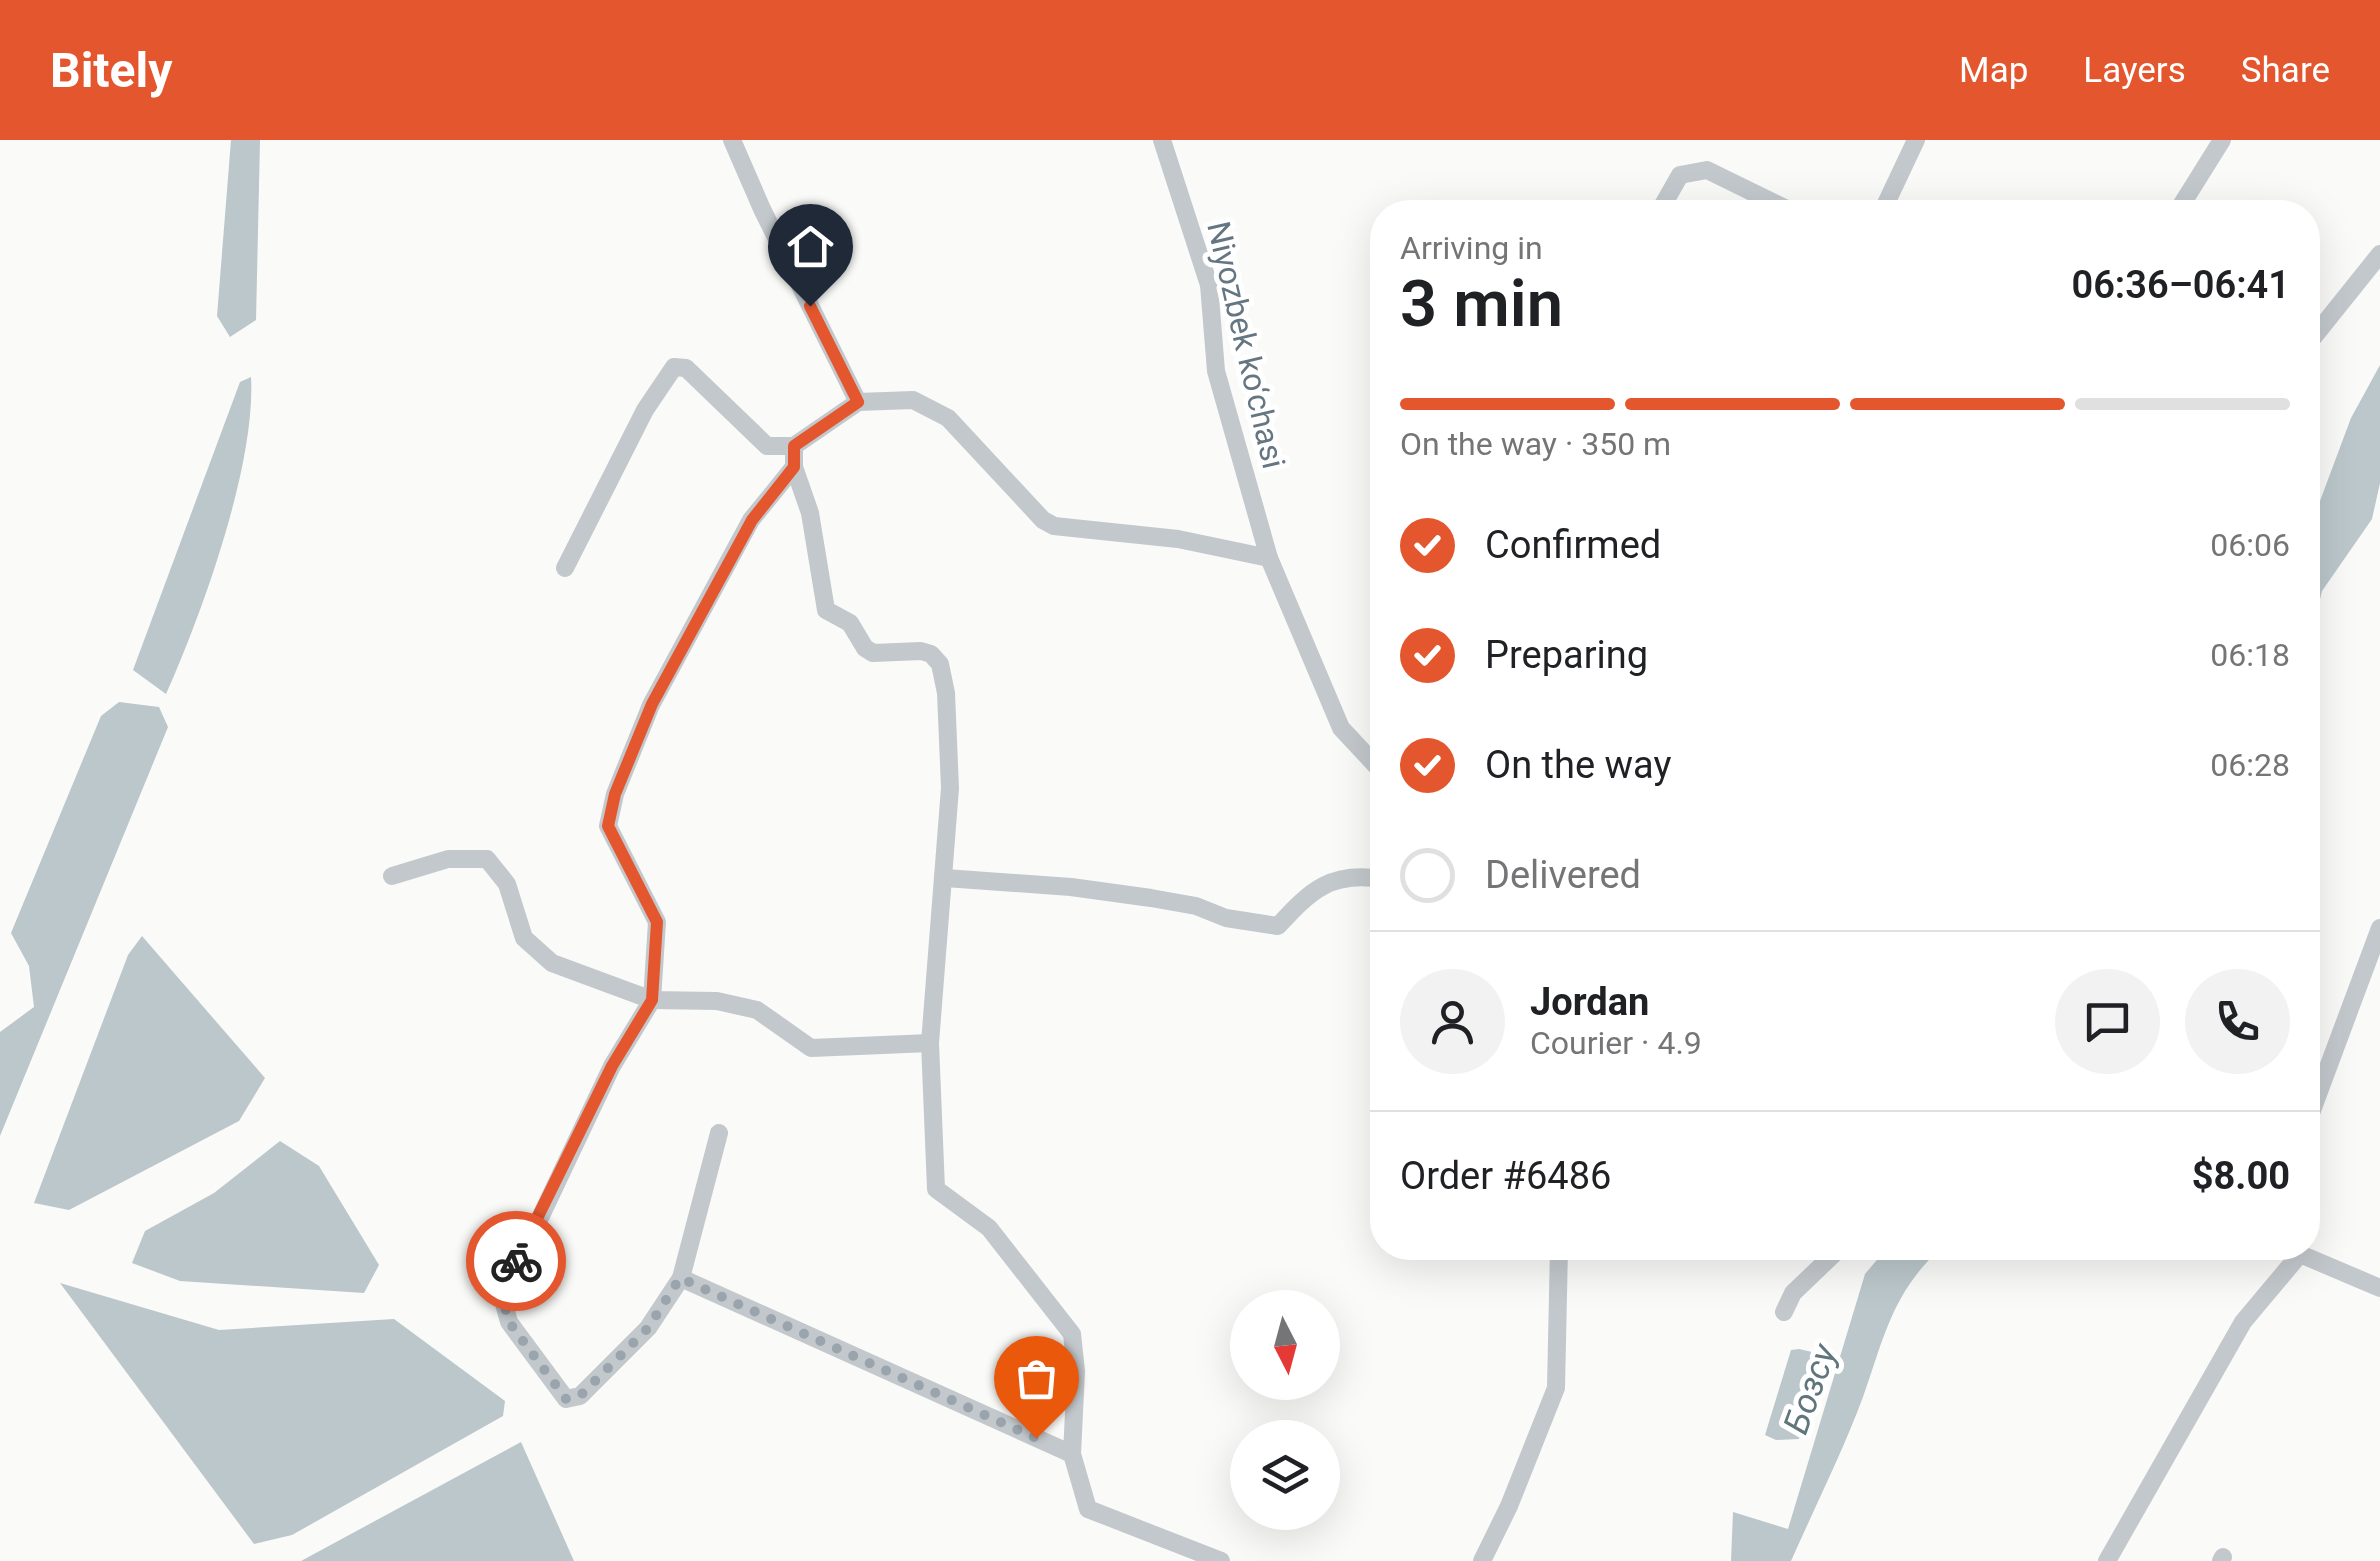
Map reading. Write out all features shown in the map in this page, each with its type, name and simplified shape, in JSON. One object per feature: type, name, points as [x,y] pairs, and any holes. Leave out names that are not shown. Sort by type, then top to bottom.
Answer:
[{"type":"street","points":[[732,140],[858,402]]},
{"type":"street","name":"Niyozbek ko‘chasi","points":[[1162,140],[1208,285],[1216,371],[1269,558],[1341,728],[1370,759]]},
{"type":"street","points":[[1888,200],[1916,140]]},
{"type":"street","points":[[2184,200],[2222,140]]},
{"type":"street","points":[[1666,200],[1680,175],[1708,170],[1769,200]]},
{"type":"street","points":[[2320,329],[2380,254]]},
{"type":"street","points":[[564,568],[645,410],[674,366],[686,368],[767,446],[794,446],[858,402],[913,400],[948,418],[1043,520],[1054,526],[1178,539],[1269,558]]},
{"type":"street","points":[[794,446],[794,467],[810,513],[826,610],[850,622],[873,654],[921,651],[940,664],[946,692],[950,788],[930,1043],[936,1189],[989,1228],[1072,1334],[1076,1371],[1072,1454],[1088,1509],[1221,1561]]},
{"type":"street","points":[[719,1133],[680,1278],[648,1328],[580,1396],[566,1399],[509,1322],[500,1289],[539,1220],[612,1066],[652,1000],[657,922],[608,826],[615,794],[652,704],[742,537],[794,467]]},
{"type":"street","points":[[392,876],[448,859],[487,859],[507,884],[524,938],[552,963],[652,1000],[718,1001],[757,1010],[811,1048],[930,1043]]},
{"type":"street","points":[[944,878],[1071,887],[1151,898],[1196,906],[1226,918],[1278,926],[1315,886],[1370,877]]},
{"type":"street","points":[[2320,1089],[2380,928]]},
{"type":"street","points":[[1482,1561],[1556,1388],[1559,1260]]},
{"type":"street","points":[[1784,1312],[1794,1292],[1827,1260]]},
{"type":"street","points":[[2107,1561],[2243,1322],[2291,1260]]},
{"type":"street","points":[[2318,1260],[2380,1288]]},
{"type":"street","points":[[680,1278],[1072,1454]]},
{"type":"shaded area","points":[[231,140],[260,140],[256,320],[230,337],[217,316]]},
{"type":"shaded area","points":[[2380,365],[2380,483],[2372,519],[2320,599],[2320,501],[2351,418]]},
{"type":"shaded area","points":[[251,377],[250,413],[236,495],[210,581],[166,694],[133,670],[240,382]]},
{"type":"shaded area","points":[[119,702],[159,707],[168,727],[0,1136],[0,1032],[34,1007],[29,966],[11,933],[101,716]]},
{"type":"shaded area","points":[[142,936],[265,1078],[239,1121],[69,1210],[34,1203],[128,955]]},
{"type":"shaded area","points":[[280,1141],[319,1166],[379,1265],[364,1293],[180,1281],[132,1263],[145,1231],[214,1193]]},
{"type":"shaded area","name":"Бозсу","points":[[1877,1260],[1929,1260],[1900,1299],[1855,1418],[1791,1561],[1731,1561],[1733,1512],[1788,1529],[1865,1274]]},
{"type":"shaded area","points":[[60,1283],[219,1330],[394,1319],[505,1401],[503,1416],[292,1535],[254,1544]]},
{"type":"shaded area","points":[[1791,1350],[1812,1352],[1808,1408],[1799,1439],[1776,1440],[1765,1435]]},
{"type":"shaded area","points":[[521,1442],[574,1561],[301,1561]]},
{"type":"way so far","points":[[516,1261],[500,1289],[509,1322],[566,1399],[580,1396],[648,1328],[680,1278],[1036,1438]]},
{"type":"route","points":[[516,1261],[612,1066],[652,1000],[657,922],[608,826],[615,794],[652,704],[752,520],[794,467],[794,446],[858,402],[810,306]]}]
